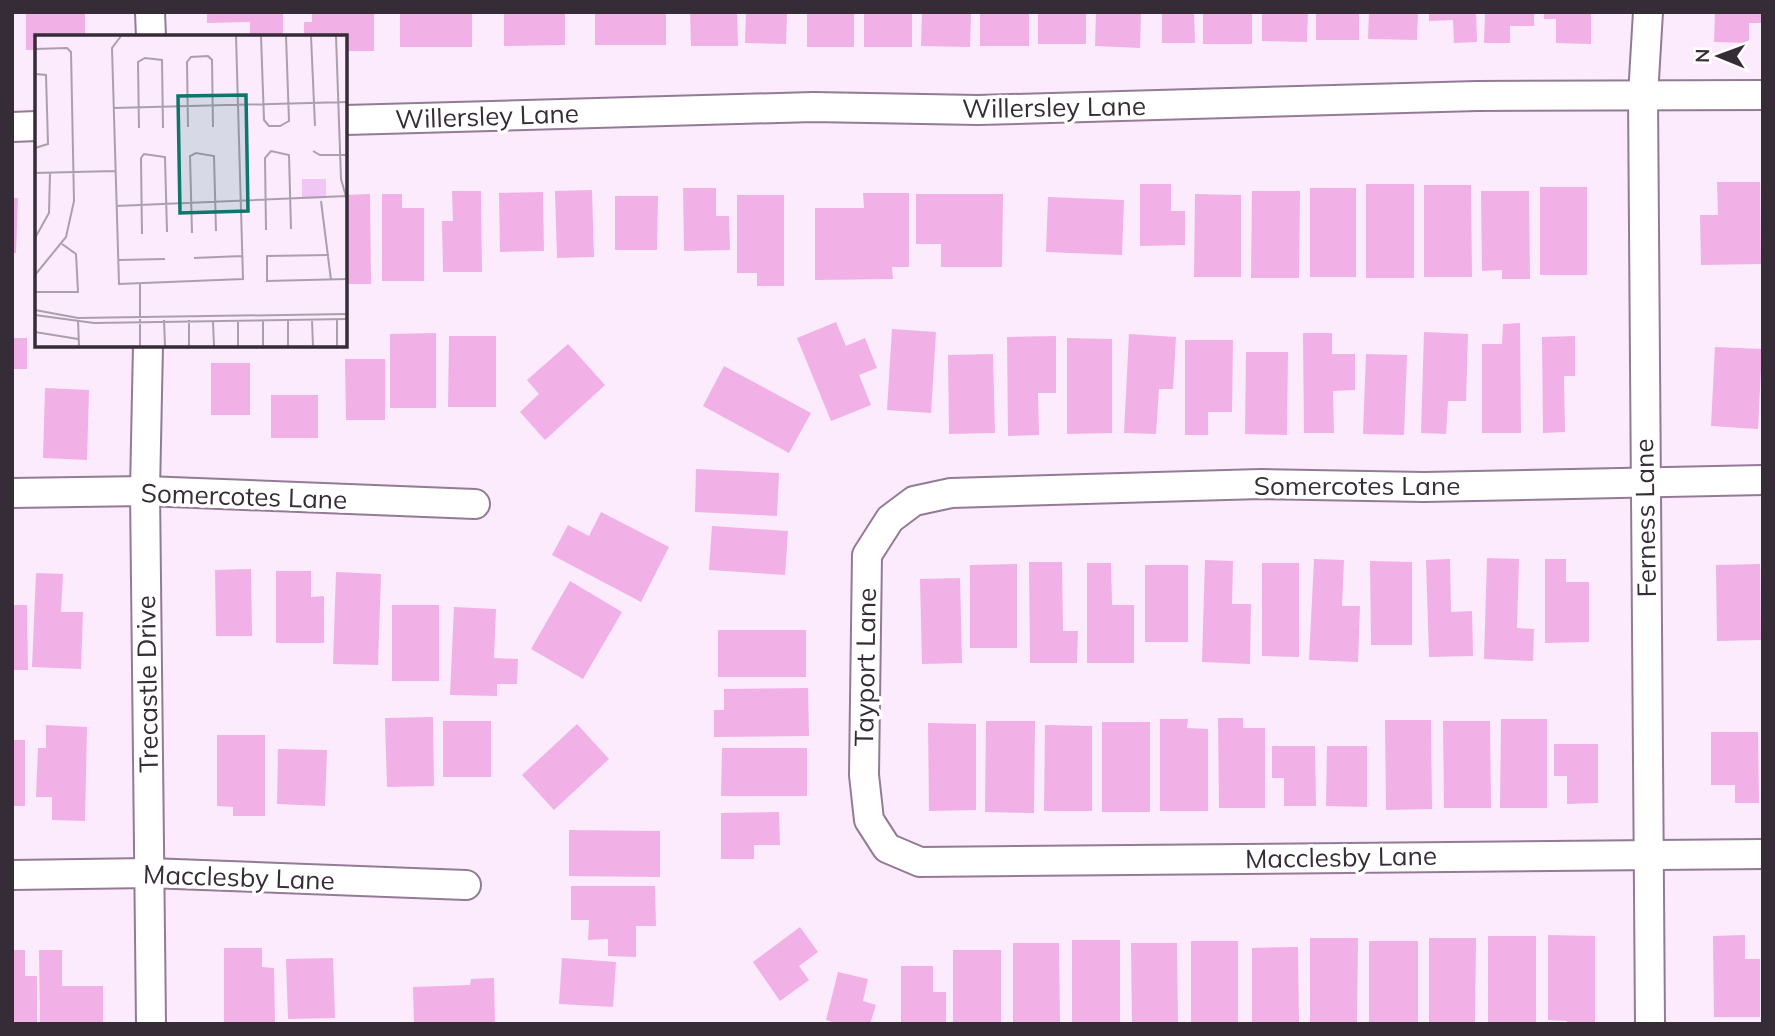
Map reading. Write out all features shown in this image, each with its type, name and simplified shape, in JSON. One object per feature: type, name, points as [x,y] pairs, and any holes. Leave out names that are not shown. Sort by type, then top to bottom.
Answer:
[{"type":"street","points":[[150,12],[151,35]]},
{"type":"street","name":"Ferness Lane","points":[[1648,12],[1643,96],[1650,1024]]},
{"type":"street","name":"Willersley Lane","points":[[346,120],[813,107],[978,110],[1476,96],[1763,95]]},
{"type":"street","points":[[12,127],[35,126]]},
{"type":"street","name":"Trecastle Drive","points":[[148,346],[145,491],[151,1024]]},
{"type":"street","name":"Somercotes Lane","points":[[951,493],[1261,484],[1424,487],[1763,480]]},
{"type":"street","name":"Somercotes Lane","points":[[12,493],[145,491],[475,504]]},
{"type":"street","name":"Tayport Lane","points":[[920,862],[887,848],[869,821],[864,775],[867,555],[890,519],[914,501],[951,493]]},
{"type":"street","name":"Macclesby Lane","points":[[920,862],[1763,854]]},
{"type":"street","name":"Macclesby Lane","points":[[12,875],[149,873],[466,885]]},
{"type":"building","points":[[26,12],[85,12],[85,35],[35,35],[35,50],[26,50]]},
{"type":"building","points":[[207,12],[283,12],[283,35],[250,35],[250,22],[207,23]]},
{"type":"building","points":[[312,12],[374,12],[374,51],[346,51],[346,35],[304,35],[304,22],[312,22]]},
{"type":"building","points":[[400,12],[472,12],[472,47],[400,47]]},
{"type":"building","points":[[504,12],[565,12],[565,45],[504,46]]},
{"type":"building","points":[[595,12],[666,12],[666,45],[595,45]]},
{"type":"building","points":[[690,12],[737,12],[738,46],[691,46]]},
{"type":"building","points":[[746,12],[787,12],[786,44],[745,43]]},
{"type":"building","points":[[807,12],[854,12],[854,47],[807,47]]},
{"type":"building","points":[[864,12],[912,12],[912,47],[864,47]]},
{"type":"building","points":[[922,12],[971,12],[970,47],[921,46]]},
{"type":"building","points":[[980,12],[1029,12],[1029,46],[980,46]]},
{"type":"building","points":[[1038,12],[1086,12],[1086,44],[1038,44]]},
{"type":"building","points":[[1096,12],[1141,12],[1140,48],[1095,46]]},
{"type":"building","points":[[1162,12],[1194,12],[1195,43],[1162,43]]},
{"type":"building","points":[[1203,12],[1252,12],[1252,44],[1203,44]]},
{"type":"building","points":[[1262,12],[1308,12],[1307,42],[1262,41]]},
{"type":"building","points":[[1316,12],[1359,12],[1359,40],[1316,40]]},
{"type":"building","points":[[1369,12],[1418,12],[1417,40],[1368,39]]},
{"type":"building","points":[[1429,12],[1476,12],[1477,42],[1454,43],[1453,20],[1429,21]]},
{"type":"building","points":[[1485,12],[1534,12],[1534,26],[1510,26],[1510,43],[1484,43]]},
{"type":"building","points":[[1544,12],[1591,12],[1591,44],[1556,43],[1556,19],[1544,19]]},
{"type":"building","points":[[1715,12],[1763,12],[1763,23],[1749,23],[1749,43],[1714,42]]},
{"type":"building","points":[[1717,182],[1760,182],[1761,264],[1701,265],[1700,215],[1718,215]]},
{"type":"building","points":[[1140,184],[1171,184],[1171,211],[1185,211],[1185,245],[1140,246]]},
{"type":"building","points":[[1366,184],[1414,184],[1414,278],[1366,278]]},
{"type":"building","points":[[1424,185],[1471,185],[1472,277],[1424,277]]},
{"type":"building","points":[[1540,187],[1587,187],[1587,275],[1540,275]]},
{"type":"building","points":[[683,188],[716,188],[716,216],[729,216],[730,250],[684,251]]},
{"type":"building","points":[[1310,188],[1356,188],[1356,277],[1310,277]]},
{"type":"building","points":[[592,190],[594,257],[557,258],[555,191]]},
{"type":"building","points":[[452,191],[481,191],[482,272],[443,272],[442,221],[453,221]]},
{"type":"building","points":[[1252,191],[1300,191],[1299,278],[1251,278]]},
{"type":"building","points":[[1481,191],[1529,191],[1530,279],[1502,279],[1502,270],[1482,271]]},
{"type":"building","points":[[543,192],[544,251],[500,252],[499,193]]},
{"type":"building","points":[[863,193],[909,193],[909,267],[892,267],[893,279],[815,280],[815,208],[864,208]]},
{"type":"building","points":[[370,194],[371,284],[346,284],[346,195]]},
{"type":"building","points":[[382,194],[402,194],[402,208],[424,208],[424,281],[382,281]]},
{"type":"building","points":[[916,194],[1003,194],[1002,267],[941,267],[941,244],[916,244]]},
{"type":"building","points":[[1195,194],[1241,195],[1241,277],[1194,277]]},
{"type":"building","points":[[737,195],[784,195],[784,286],[757,286],[757,273],[737,273]]},
{"type":"building","points":[[615,196],[658,196],[657,250],[615,250]]},
{"type":"building","points":[[1048,197],[1124,200],[1122,255],[1046,252]]},
{"type":"building","points":[[12,198],[18,198],[16,253],[12,253]]},
{"type":"building","points":[[836,322],[846,346],[865,338],[877,368],[859,375],[871,405],[831,421],[797,338]]},
{"type":"building","points":[[1520,323],[1521,433],[1482,433],[1482,344],[1502,344],[1503,324]]},
{"type":"building","points":[[892,329],[936,332],[931,413],[887,410]]},
{"type":"building","points":[[1424,332],[1468,334],[1466,401],[1448,401],[1446,434],[1421,433]]},
{"type":"building","points":[[436,333],[436,408],[390,408],[390,334]]},
{"type":"building","points":[[1303,333],[1332,333],[1332,354],[1355,354],[1355,390],[1333,391],[1334,433],[1304,433]]},
{"type":"building","points":[[1129,334],[1176,337],[1173,389],[1159,389],[1156,434],[1124,433]]},
{"type":"building","points":[[449,336],[496,336],[496,407],[448,407]]},
{"type":"building","points":[[1056,336],[1056,393],[1038,393],[1039,435],[1008,436],[1007,337]]},
{"type":"building","points":[[1575,336],[1575,376],[1564,376],[1565,432],[1543,433],[1542,337]]},
{"type":"building","points":[[12,338],[27,338],[27,369],[12,369]]},
{"type":"building","points":[[1067,338],[1112,339],[1112,433],[1067,434]]},
{"type":"building","points":[[1185,340],[1233,340],[1232,412],[1208,412],[1208,435],[1185,435]]},
{"type":"building","points":[[568,344],[605,385],[545,440],[520,412],[539,394],[527,380]]},
{"type":"building","points":[[1715,347],[1762,349],[1758,429],[1711,426]]},
{"type":"building","points":[[1246,352],[1288,352],[1287,435],[1245,434]]},
{"type":"building","points":[[993,354],[995,433],[949,434],[948,355]]},
{"type":"building","points":[[1366,354],[1407,355],[1404,435],[1363,434]]},
{"type":"building","points":[[345,359],[385,359],[385,420],[346,420]]},
{"type":"building","points":[[211,363],[250,363],[250,415],[211,415]]},
{"type":"building","points":[[724,366],[811,413],[789,453],[703,406]]},
{"type":"building","points":[[45,388],[89,390],[87,460],[43,458]]},
{"type":"building","points":[[271,395],[318,395],[318,438],[271,438]]},
{"type":"building","points":[[696,469],[779,473],[777,516],[695,512]]},
{"type":"building","points":[[601,512],[669,547],[641,602],[552,555],[568,525],[589,536]]},
{"type":"building","points":[[712,526],[788,531],[785,575],[709,570]]},
{"type":"building","points":[[1487,558],[1519,559],[1517,628],[1534,629],[1533,661],[1484,659]]},
{"type":"building","points":[[1314,559],[1344,560],[1342,606],[1360,606],[1358,662],[1309,660]]},
{"type":"building","points":[[1450,559],[1451,612],[1472,611],[1473,656],[1429,657],[1426,560]]},
{"type":"building","points":[[1545,559],[1566,559],[1566,582],[1589,582],[1589,642],[1545,643]]},
{"type":"building","points":[[1205,560],[1233,561],[1232,604],[1251,604],[1250,664],[1202,662]]},
{"type":"building","points":[[1370,561],[1412,562],[1412,645],[1371,645]]},
{"type":"building","points":[[1029,562],[1062,562],[1063,631],[1078,631],[1077,663],[1030,663]]},
{"type":"building","points":[[1087,563],[1111,563],[1112,605],[1134,605],[1134,663],[1087,663]]},
{"type":"building","points":[[1262,563],[1299,563],[1299,657],[1262,656]]},
{"type":"building","points":[[1017,564],[1017,648],[970,648],[970,565]]},
{"type":"building","points":[[1760,564],[1761,640],[1717,641],[1716,565]]},
{"type":"building","points":[[1145,565],[1188,565],[1188,642],[1145,642]]},
{"type":"building","points":[[251,569],[252,636],[216,636],[215,570]]},
{"type":"building","points":[[276,571],[311,571],[311,597],[324,596],[324,643],[276,643]]},
{"type":"building","points":[[336,572],[381,574],[378,665],[333,664]]},
{"type":"building","points":[[36,573],[63,574],[61,612],[83,612],[81,669],[32,667]]},
{"type":"building","points":[[960,578],[962,663],[922,664],[920,579]]},
{"type":"building","points":[[570,581],[622,612],[583,679],[531,649]]},
{"type":"building","points":[[12,605],[27,605],[28,670],[12,670]]},
{"type":"building","points":[[392,605],[439,605],[439,681],[392,681]]},
{"type":"building","points":[[454,607],[496,609],[494,658],[518,659],[517,684],[497,684],[497,696],[450,695]]},
{"type":"building","points":[[718,630],[806,630],[806,677],[718,677]]},
{"type":"building","points":[[808,688],[809,736],[714,737],[714,710],[724,710],[724,689]]},
{"type":"building","points":[[433,717],[434,786],[387,787],[385,718]]},
{"type":"building","points":[[1218,718],[1243,718],[1243,728],[1265,728],[1265,808],[1219,808]]},
{"type":"building","points":[[1160,719],[1188,719],[1187,728],[1208,729],[1208,811],[1160,811]]},
{"type":"building","points":[[1501,719],[1547,719],[1547,808],[1500,808]]},
{"type":"building","points":[[1385,720],[1431,720],[1432,809],[1386,810]]},
{"type":"building","points":[[443,721],[491,721],[491,777],[443,777]]},
{"type":"building","points":[[986,721],[1035,721],[1034,813],[985,812]]},
{"type":"building","points":[[1443,721],[1490,721],[1491,808],[1444,808]]},
{"type":"building","points":[[1102,722],[1150,722],[1150,812],[1102,812]]},
{"type":"building","points":[[928,723],[976,724],[976,810],[929,811]]},
{"type":"building","points":[[577,724],[609,759],[554,810],[522,775]]},
{"type":"building","points":[[46,725],[87,727],[85,821],[52,820],[52,797],[36,797],[38,748],[46,748]]},
{"type":"building","points":[[1045,725],[1092,726],[1092,811],[1044,811]]},
{"type":"building","points":[[1711,732],[1758,732],[1759,803],[1735,803],[1735,785],[1711,785]]},
{"type":"building","points":[[217,735],[265,735],[265,816],[233,816],[233,807],[217,806]]},
{"type":"building","points":[[12,740],[25,740],[25,806],[12,806]]},
{"type":"building","points":[[1554,744],[1598,744],[1598,803],[1567,804],[1567,776],[1554,776]]},
{"type":"building","points":[[1272,746],[1315,746],[1316,806],[1284,806],[1284,778],[1272,778]]},
{"type":"building","points":[[1327,746],[1367,746],[1367,807],[1326,806]]},
{"type":"building","points":[[722,748],[807,748],[807,796],[721,796]]},
{"type":"building","points":[[278,749],[327,750],[325,806],[277,804]]},
{"type":"building","points":[[779,812],[780,845],[754,845],[754,859],[721,859],[721,813]]},
{"type":"building","points":[[569,830],[660,831],[660,877],[569,876]]},
{"type":"building","points":[[571,886],[655,886],[656,926],[636,926],[636,957],[608,956],[608,939],[588,940],[589,920],[571,920]]},
{"type":"building","points":[[800,927],[818,952],[799,966],[809,980],[780,1001],[753,962]]},
{"type":"building","points":[[1548,935],[1595,936],[1595,1024],[1567,1024],[1567,1021],[1548,1020]]},
{"type":"building","points":[[1745,935],[1745,959],[1760,959],[1760,1017],[1714,1017],[1713,936]]},
{"type":"building","points":[[1488,936],[1536,936],[1536,1024],[1488,1022]]},
{"type":"building","points":[[1310,938],[1358,938],[1357,1024],[1310,1024]]},
{"type":"building","points":[[1429,938],[1476,938],[1475,1024],[1429,1022]]},
{"type":"building","points":[[1072,940],[1120,940],[1120,1024],[1072,1024]]},
{"type":"building","points":[[1191,941],[1238,941],[1238,1024],[1191,1024]]},
{"type":"building","points":[[1369,941],[1418,941],[1418,1024],[1369,1024]]},
{"type":"building","points":[[1013,943],[1059,943],[1060,1024],[1013,1024]]},
{"type":"building","points":[[1131,943],[1177,943],[1178,1024],[1132,1024]]},
{"type":"building","points":[[1298,947],[1299,1024],[1252,1024],[1252,948]]},
{"type":"building","points":[[224,948],[262,948],[262,967],[274,968],[275,1024],[224,1024]]},
{"type":"building","points":[[12,950],[25,950],[25,976],[37,976],[37,1024],[12,1024]]},
{"type":"building","points":[[39,950],[62,950],[62,986],[103,986],[103,1024],[40,1024]]},
{"type":"building","points":[[953,950],[1001,950],[1001,1024],[953,1024]]},
{"type":"building","points":[[333,958],[335,1018],[288,1019],[286,959]]},
{"type":"building","points":[[562,958],[616,962],[613,1007],[559,1004]]},
{"type":"building","points":[[901,966],[933,966],[933,992],[946,992],[946,1024],[901,1024]]},
{"type":"building","points":[[838,972],[868,979],[863,1001],[876,1005],[870,1024],[839,1024],[826,1020]]},
{"type":"building","points":[[494,978],[495,1024],[414,1024],[413,987],[470,985],[471,979]]}]
